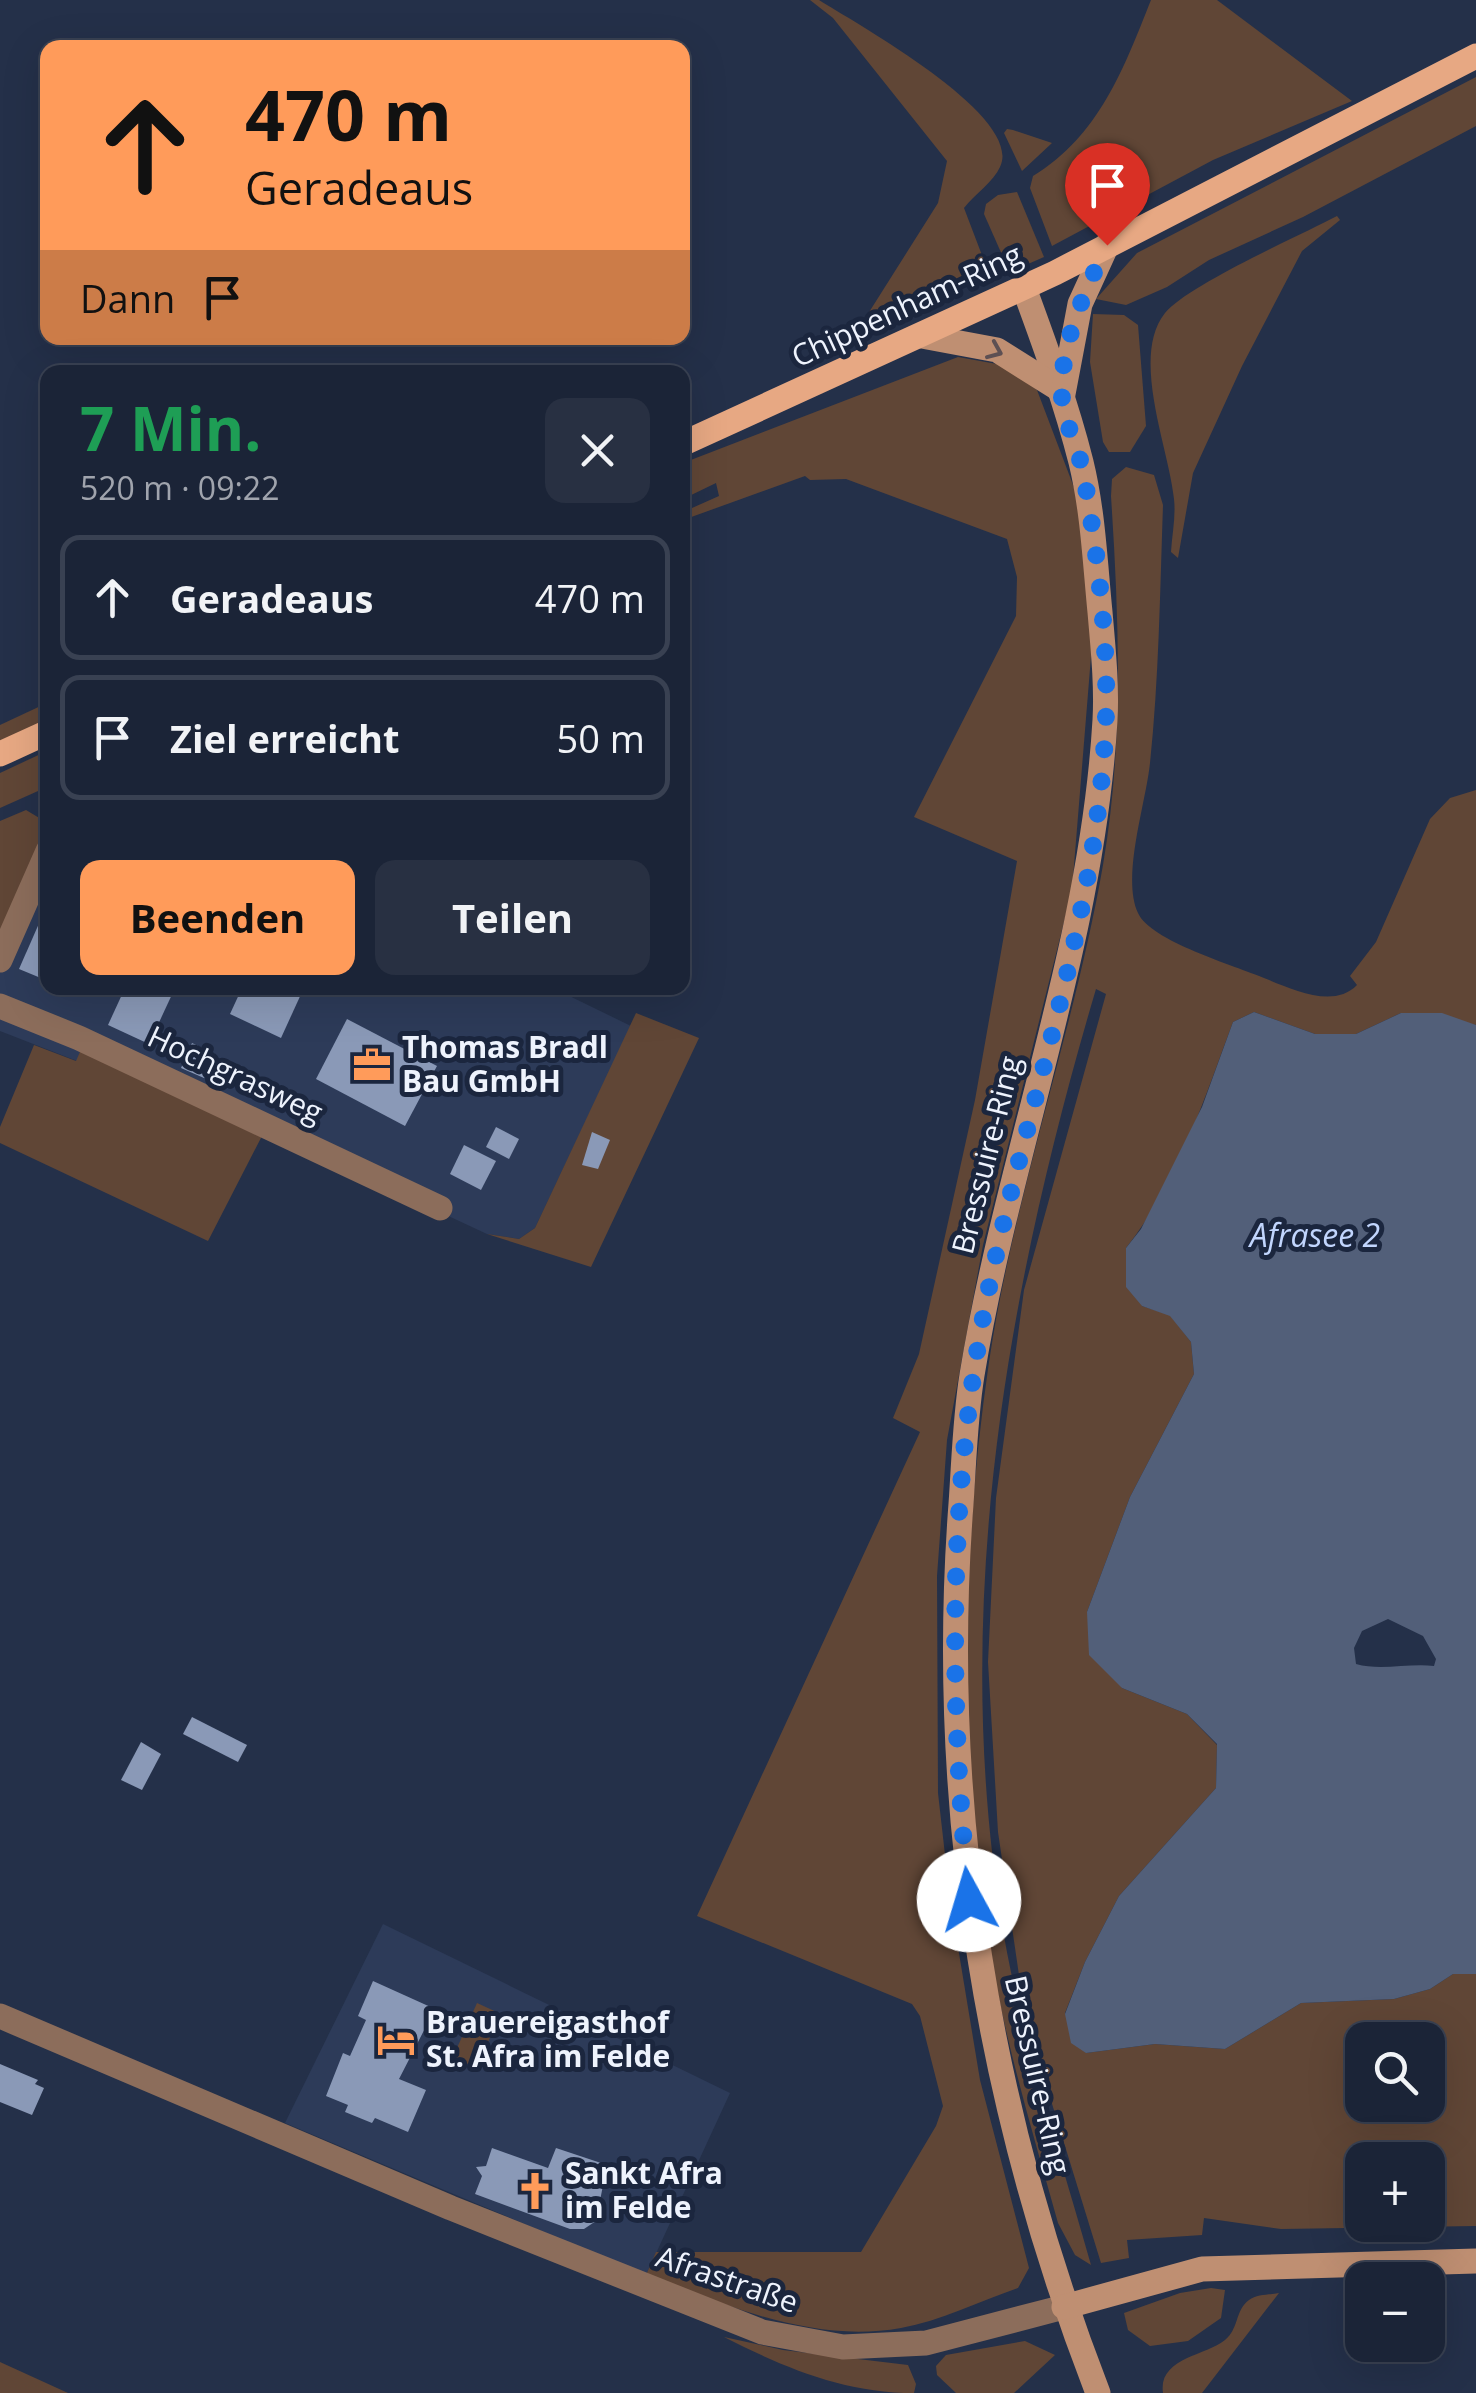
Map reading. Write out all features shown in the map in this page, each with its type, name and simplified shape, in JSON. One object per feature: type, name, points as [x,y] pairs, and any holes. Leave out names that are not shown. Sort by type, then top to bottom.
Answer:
[{"type":"main road","name":"Chippenham-Ring","points":[[690,440],[1024,288],[1476,56]]},
{"type":"main road","points":[[922,336],[972,342],[997,350],[1061,394],[1080,304],[1107,245]]},
{"type":"main road","name":"Bressuire-Ring","points":[[1024,288],[1082,467],[1093,537],[1106,714],[1098,801],[1081,906],[992,1269],[971,1380],[956,1575],[955,1708],[963,1841],[982,1981],[1035,2211],[1064,2306],[1098,2393]]},
{"type":"main road","points":[[0,754],[40,736]]},
{"type":"main road","name":"Afrastraße","points":[[1064,2306],[1202,2269],[1476,2261]]},
{"type":"street","points":[[0,960],[40,869]]},
{"type":"street","name":"Hochgrasweg","points":[[0,1006],[79,1038],[440,1208]]},
{"type":"street","name":"Afrastraße","points":[[0,2016],[451,2208],[762,2332],[843,2347],[926,2343],[1064,2306]]},
{"type":"shaded area","points":[[810,0],[819,0],[932,73],[987,123],[1001,146],[1000,167],[964,208],[988,271],[854,336],[938,203],[947,161],[833,18]]},
{"type":"shaded area","points":[[1151,0],[1217,0],[1352,101],[1213,160],[1052,246],[1030,188],[1033,176],[1056,160],[1092,121],[1119,75]]},
{"type":"shaded area","points":[[1476,77],[1476,126],[1303,217],[1209,260],[1167,287],[1126,305],[1096,299],[1137,253]]},
{"type":"shaded area","points":[[1007,129],[1052,143],[1022,171],[1004,133]]},
{"type":"shaded area","points":[[1017,192],[1044,257],[1014,270],[1007,266],[984,214],[986,204],[998,195]]},
{"type":"shaded area","points":[[1337,216],[1340,220],[1302,251],[1242,366],[1193,473],[1178,558],[1171,552],[1174,499],[1151,378],[1155,332],[1165,313],[1196,289]]},
{"type":"shaded area","points":[[1093,314],[1124,315],[1138,325],[1146,426],[1130,452],[1109,452],[1103,442],[1090,362]]},
{"type":"shaded area","points":[[958,357],[1008,366],[1037,390],[1078,498],[1093,632],[1072,890],[983,1245],[947,1440],[937,1576],[938,1793],[950,1899],[980,2080],[1029,2268],[1018,2288],[930,2321],[868,2332],[835,2331],[771,2319],[646,2275],[656,2252],[861,2252],[936,2126],[943,2106],[920,2016],[912,2004],[697,1916],[920,1432],[893,1418],[919,1354],[975,1100],[1017,861],[914,817],[1016,616],[1017,577],[1007,539],[846,479],[810,480],[805,476],[690,517],[690,509],[719,496],[716,483],[690,496],[690,460]]},
{"type":"shaded area","points":[[1126,467],[1154,475],[1163,505],[1153,731],[1133,860],[1133,898],[1138,913],[1176,943],[1286,987],[1311,995],[1336,996],[1347,992],[1357,985],[1350,976],[1376,942],[1430,819],[1450,798],[1476,790],[1476,1025],[1401,1013],[1356,1034],[1315,1034],[1254,1012],[1233,1022],[1175,1168],[1126,1248],[1142,1306],[1170,1315],[1191,1342],[1194,1374],[1130,1497],[1087,1612],[1122,1688],[1187,1714],[1217,1745],[1216,1788],[1119,1896],[1085,1962],[1065,2013],[1086,2053],[1155,2044],[1225,2049],[1301,2003],[1394,1999],[1430,1989],[1453,1974],[1476,1974],[1476,2226],[1445,2226],[1445,2142],[1345,2142],[1345,2228],[1281,2229],[1204,2218],[1202,2235],[1127,2240],[1129,2258],[1101,2263],[1025,2016],[998,1832],[988,1662],[996,1498],[1024,1290],[1106,994],[1096,989],[1036,1221],[1012,1339],[995,1458],[985,1577],[982,1696],[988,1816],[1012,1978],[1091,2265],[1075,2255],[1058,2223],[996,1984],[975,1830],[967,1674],[972,1517],[989,1362],[1013,1237],[1091,927],[1110,819],[1118,681],[1112,479]]},
{"type":"shaded area","points":[[40,706],[40,723],[0,742],[0,725]]},
{"type":"shaded area","points":[[40,754],[40,790],[0,808],[0,773]]},
{"type":"shaded area","points":[[26,810],[40,818],[40,851],[0,938],[0,821]]},
{"type":"shaded area","points":[[40,851],[40,995],[567,995],[631,1026],[535,1228],[519,1239],[487,1234],[83,1046],[77,1061],[0,1031],[0,938]]},
{"type":"shaded area","points":[[636,1013],[699,1038],[591,1267],[487,1234],[519,1239],[535,1228]]},
{"type":"shaded area","points":[[34,1045],[76,1061],[83,1045],[263,1134],[208,1241],[0,1143],[0,1127]]},
{"type":"shaded area","points":[[383,1924],[730,2093],[646,2275],[285,2123]]},
{"type":"shaded area","points":[[477,2003],[501,2014],[476,2068],[453,2057]]},
{"type":"shaded area","points":[[1225,2290],[1221,2318],[1188,2341],[1150,2346],[1128,2330],[1124,2313],[1180,2293]]},
{"type":"shaded area","points":[[1279,2293],[1202,2393],[1163,2393],[1168,2372],[1185,2359],[1225,2340],[1249,2300]]},
{"type":"shaded area","points":[[724,2337],[783,2350],[908,2365],[916,2384],[914,2393],[864,2389],[816,2377]]},
{"type":"shaded area","points":[[1025,2341],[1055,2355],[1014,2393],[956,2393],[937,2375],[936,2366],[946,2355]]},
{"type":"shaded area","points":[[0,2362],[68,2393],[0,2393]]},
{"type":"water","name":"Afrasee 2","points":[[1254,1012],[1315,1034],[1356,1034],[1401,1013],[1442,1013],[1476,1025],[1476,1974],[1453,1974],[1430,1989],[1394,1999],[1301,2003],[1225,2049],[1155,2044],[1086,2053],[1071,2043],[1065,2014],[1085,1962],[1119,1896],[1216,1788],[1217,1744],[1187,1714],[1122,1688],[1089,1655],[1087,1612],[1130,1497],[1194,1374],[1191,1342],[1170,1316],[1142,1306],[1126,1287],[1126,1248],[1141,1229],[1202,1107],[1233,1022]],"holes":[[[1388,1619],[1423,1636],[1436,1659],[1434,1666],[1356,1664],[1354,1648],[1362,1631]]]},
{"type":"building","points":[[40,921],[40,978],[19,969]]},
{"type":"building","points":[[122,995],[172,995],[149,1044],[108,1025]]},
{"type":"building","points":[[239,995],[301,995],[281,1038],[230,1014]]},
{"type":"building","points":[[347,1019],[437,1066],[405,1126],[316,1079]]},
{"type":"building","points":[[192,1043],[215,1054],[204,1078],[181,1068]]},
{"type":"building","points":[[496,1127],[519,1139],[509,1159],[486,1147]]},
{"type":"building","points":[[592,1132],[610,1140],[598,1169],[582,1165]]},
{"type":"building","points":[[464,1145],[496,1161],[481,1190],[450,1174]]},
{"type":"building","points":[[192,1717],[247,1745],[238,1762],[183,1734]]},
{"type":"building","points":[[141,1742],[161,1754],[142,1790],[121,1780]]},
{"type":"building","points":[[373,1981],[435,2009],[399,2079],[426,2090],[408,2132],[375,2118],[372,2123],[345,2112],[348,2105],[326,2096],[343,2053],[350,2056],[366,2020],[358,2016]]},
{"type":"building","points":[[0,2064],[38,2080],[35,2084],[44,2088],[32,2115],[0,2102]]},
{"type":"building","name":"Sankt Afra im Felde","points":[[492,2148],[548,2168],[556,2148],[607,2165],[596,2221],[584,2229],[570,2229],[475,2194],[482,2176],[476,2167],[486,2166]]},
{"type":"place","name":"Thomas Bradl Bau GmbH","points":[[372,1065]]},
{"type":"place","name":"Brauereigasthof St. Afra im Felde","points":[[396,2040]]},
{"type":"place","name":"Sankt Afra im Felde","points":[[535,2191]]},
{"type":"route","points":[[969,1900],[955,1708],[956,1575],[966,1428],[992,1269],[1081,906],[1098,801],[1106,714],[1101,626],[1082,467],[1062,398],[1070,338],[1080,304],[1107,245]]}]
